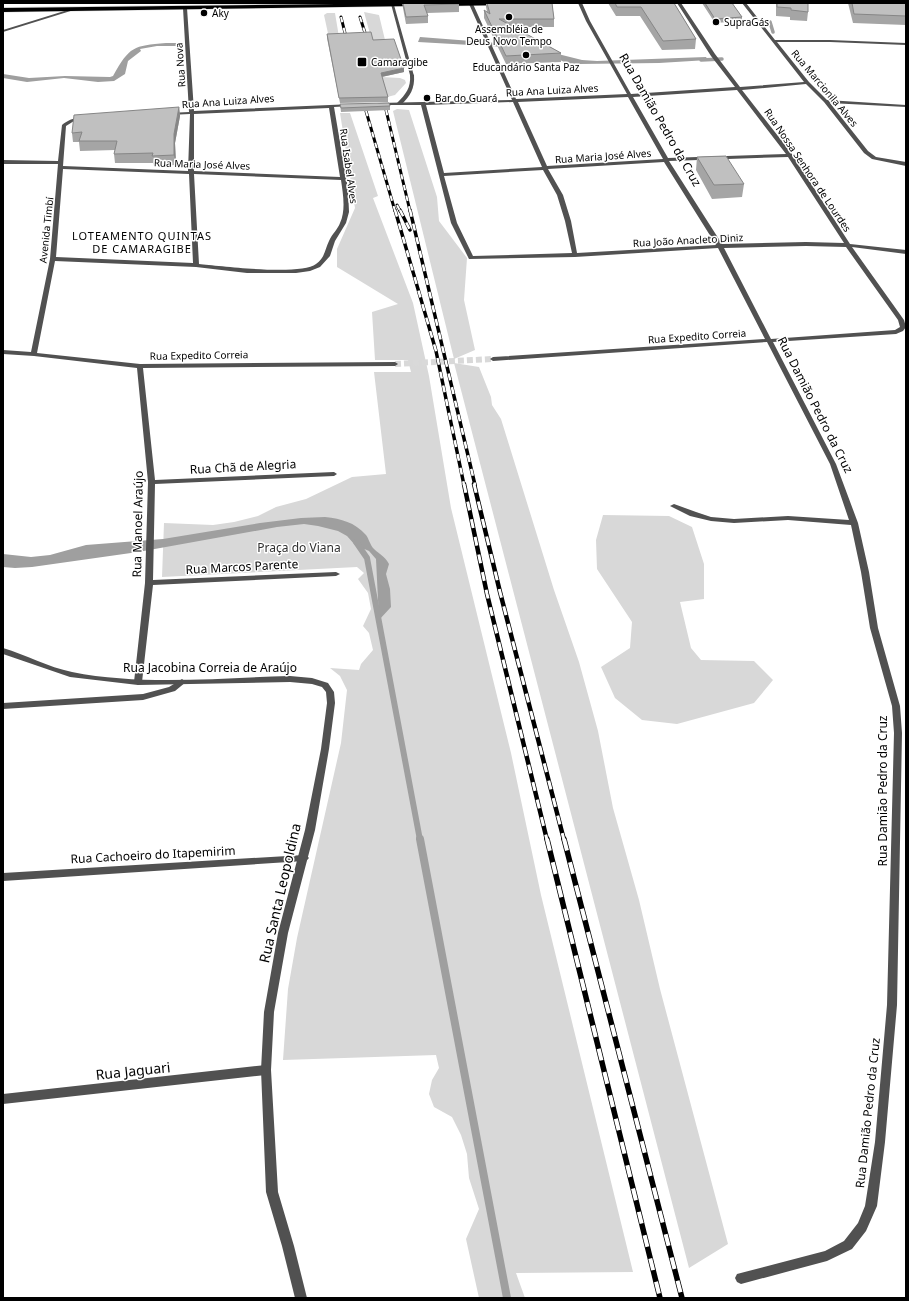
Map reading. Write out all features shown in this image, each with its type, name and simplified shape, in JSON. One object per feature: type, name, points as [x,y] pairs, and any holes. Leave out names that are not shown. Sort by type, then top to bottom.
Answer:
[{"type":"main road","points":[[438,4],[509,3]]},
{"type":"main road","points":[[3,10],[423,4]]},
{"type":"street","name":"Rua Damião Pedro da Cruz","points":[[580,3],[666,160],[720,246],[833,464],[854,523],[865,572],[874,628],[896,706],[898,733],[892,1005],[880,1142],[871,1206],[862,1227],[848,1244],[827,1256],[742,1278]]},
{"type":"street","name":"Rua Nossa Senhora de Lourdes","points":[[679,3],[718,61],[790,154],[848,245],[903,320],[903,327],[901,330]]},
{"type":"street","name":"Rua Marcionila Alves","points":[[744,3],[807,83],[826,100],[866,152],[874,158],[906,164]]},
{"type":"street","points":[[471,4],[545,168],[560,195],[565,208],[575,255]]},
{"type":"street","points":[[392,5],[412,75],[413,85],[411,93],[399,104]]},
{"type":"street","name":"Rua Nova","points":[[185,8],[192,113],[191,172],[196,265]]},
{"type":"street","points":[[3,31],[75,9]]},
{"type":"street","points":[[774,41],[830,41],[906,44]]},
{"type":"street","name":"Rua Ana Luiza Alves","points":[[373,104],[423,104],[630,95],[741,89],[807,83]]},
{"type":"street","points":[[826,100],[906,106]]},
{"type":"street","name":"Rua Ana Luiza Alves","points":[[160,115],[359,104]]},
{"type":"street","points":[[423,104],[441,175]]},
{"type":"street","name":"Rua Isabel Alves","points":[[53,259],[196,265],[246,271],[275,272],[310,270],[318,266],[328,256],[332,241],[343,223],[346,212],[343,179],[331,106]]},
{"type":"street","name":"Avenida Timbí","points":[[34,354],[53,259],[64,125],[68,122],[89,118]]},
{"type":"street","name":"Rua Maria José Alves","points":[[441,175],[666,160],[790,154]]},
{"type":"street","name":"Rua Maria José Alves","points":[[3,162],[343,179]]},
{"type":"street","name":"Rua João Anacleto Diniz","points":[[441,175],[454,223],[471,258],[575,255],[720,246],[848,245],[906,252]]},
{"type":"street","name":"Rua Expedito Correia","points":[[493,359],[768,341],[901,330]]},
{"type":"street","name":"Rua Expedito Correia","points":[[3,352],[140,366],[395,364]]},
{"type":"street","name":"Rua Manoel Araújo","points":[[138,682],[149,583],[152,482],[140,366]]},
{"type":"street","name":"Rua Chã de Alegria","points":[[152,482],[334,474]]},
{"type":"street","points":[[674,506],[693,514],[726,520],[788,518],[854,523]]},
{"type":"street","name":"Rua Marcos Parente","points":[[149,583],[336,574]]},
{"type":"street","name":"Rua Jacobina Correia de Araújo","points":[[3,651],[70,674],[138,682],[290,679],[312,681],[325,685]]},
{"type":"street","points":[[3,706],[143,697],[172,689],[182,682]]},
{"type":"street","name":"Rua Santa Leopoldina","points":[[301,1298],[272,1192],[266,1070],[269,1012],[283,933],[304,858],[324,749],[331,703],[330,692],[325,685]]},
{"type":"street","name":"Rua Cachoeiro do Itapemirim","points":[[3,877],[304,858]]},
{"type":"street","name":"Rua Jaguari","points":[[3,1099],[266,1070]]},
{"type":"green space","points":[[364,12],[379,15],[385,40],[373,45]]},
{"type":"green space","points":[[327,13],[335,13],[339,37],[329,38],[324,15]]},
{"type":"green space","points":[[381,77],[400,78],[405,80],[406,83],[395,95],[387,97]]},
{"type":"green space","points":[[397,109],[409,110],[437,197],[439,221],[467,258],[464,300],[475,350],[454,359],[393,111]]},
{"type":"green space","name":"Praça do Viana","points":[[340,113],[350,113],[378,196],[373,198],[413,303],[429,376],[451,508],[511,753],[541,895],[633,1272],[516,1273],[525,1298],[479,1298],[466,1239],[479,1209],[469,1178],[467,1154],[461,1135],[452,1117],[434,1107],[429,1094],[432,1080],[439,1068],[436,1055],[283,1060],[288,989],[297,938],[341,743],[347,690],[340,676],[330,668],[359,670],[361,664],[373,650],[369,633],[363,626],[371,609],[368,593],[358,579],[364,573],[357,567],[162,577],[164,523],[213,525],[234,522],[258,516],[276,507],[306,499],[352,477],[386,474],[374,372],[411,372],[408,360],[375,360],[372,312],[398,304],[337,267],[337,249],[355,208]]},
{"type":"green space","points":[[454,363],[479,367],[491,397],[492,405],[501,419],[554,590],[579,662],[598,731],[613,808],[639,900],[660,989],[728,1244],[689,1268]]},
{"type":"green space","points":[[603,515],[669,516],[692,527],[704,564],[704,599],[680,602],[691,648],[701,660],[754,661],[773,680],[754,703],[677,724],[642,720],[615,698],[601,667],[630,648],[632,622],[597,569],[596,540]]},
{"type":"shaded area","points":[[420,37],[536,46],[552,49],[554,53],[582,60],[597,61],[706,57],[708,60],[659,63],[566,63],[539,49],[418,42]]},
{"type":"shaded area","points":[[179,43],[179,46],[157,46],[140,49],[141,51],[128,61],[125,74],[114,81],[98,82],[64,78],[27,82],[3,78],[3,74],[29,78],[65,76],[110,77],[113,76],[124,59],[134,49],[146,45]]},
{"type":"shaded area","points":[[325,517],[342,520],[357,527],[366,535],[376,551],[384,557],[389,564],[386,574],[390,589],[391,607],[379,620],[376,559],[369,551],[355,545],[347,536],[338,531],[304,524],[277,527],[138,552],[32,567],[3,567],[3,554],[31,557],[50,555],[86,545],[163,539],[260,523],[301,518]]},
{"type":"building","points":[[403,3],[459,4],[424,5],[428,16],[406,17]]},
{"type":"building","points":[[487,3],[552,3],[554,19],[499,19],[561,53],[506,56],[484,10],[490,14]]},
{"type":"building","points":[[615,3],[674,3],[696,39],[663,41],[641,7],[617,7]]},
{"type":"building","points":[[705,3],[732,3],[742,17],[715,19]]},
{"type":"building","points":[[777,3],[808,3],[808,12],[791,10],[791,8],[777,7]]},
{"type":"building","points":[[852,3],[906,3],[906,16],[854,14]]},
{"type":"building","points":[[371,32],[373,40],[394,39],[404,68],[381,73],[388,97],[339,98],[327,34]]},
{"type":"building","points":[[389,103],[390,106],[341,108],[340,104]]},
{"type":"building","points":[[179,107],[174,134],[174,155],[152,156],[153,153],[114,154],[117,141],[79,141],[82,132],[72,133],[74,115]]},
{"type":"building","points":[[726,156],[744,184],[714,185],[697,157]]},
{"type":"waterway","points":[[770,22],[773,32]]},
{"type":"waterway","points":[[701,60],[722,59]]},
{"type":"waterway","points":[[356,542],[367,558],[420,840]]},
{"type":"waterway","points":[[420,839],[507,1298]]},
{"type":"tunnel","points":[[395,364],[493,359]]},
{"type":"railway","points":[[341,17],[346,37]]},
{"type":"railway","points":[[360,17],[366,36]]},
{"type":"railway","points":[[386,110],[410,211]]},
{"type":"railway","points":[[366,111],[395,211]]},
{"type":"railway","points":[[397,205],[400,211]]},
{"type":"railway","points":[[395,210],[436,351],[464,485]]},
{"type":"railway","points":[[400,210],[410,230]]},
{"type":"railway","points":[[410,210],[475,485]]},
{"type":"railway","points":[[464,484],[487,594],[547,840]]},
{"type":"railway","points":[[474,484],[500,592],[564,840]]},
{"type":"railway","points":[[547,839],[660,1298]]},
{"type":"railway","points":[[564,839],[682,1298]]},
{"type":"place","name":"Aky","points":[[204,13]]},
{"type":"place","name":"Assembléia de Deus Novo Tempo","points":[[509,17]]},
{"type":"place","name":"SupraGás","points":[[716,22]]},
{"type":"place","name":"Educandário Santa Paz","points":[[526,55]]},
{"type":"place","name":"Camaragibe","points":[[362,62]]},
{"type":"place","name":"Bar do Guará","points":[[427,98]]},
{"type":"district","name":"LOTEAMENTO QUINTAS DE CAMARAGIBE","points":[[142,242]]}]
